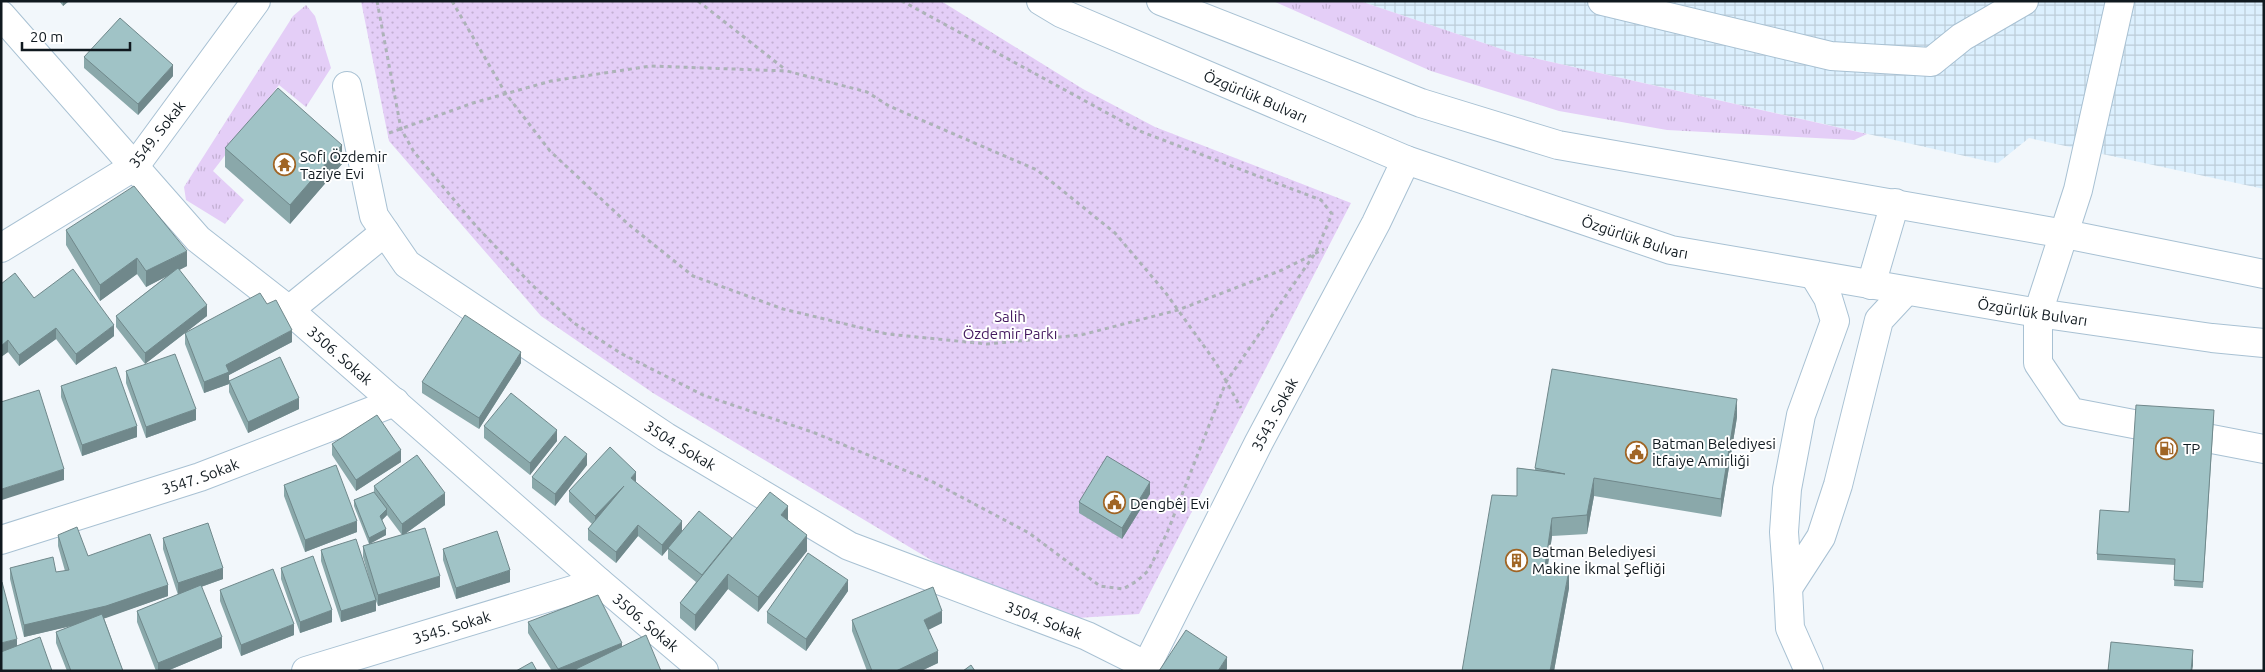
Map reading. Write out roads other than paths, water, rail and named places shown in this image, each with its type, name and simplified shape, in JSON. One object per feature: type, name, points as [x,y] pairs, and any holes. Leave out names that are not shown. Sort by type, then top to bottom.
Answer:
[{"type":"street","name":"3549. Sokak","points":[[1,248],[135,166],[256,1]]},
{"type":"street","name":"Özgürlük Bulvarı","points":[[1041,1],[1061,13],[1406,160],[1671,250],[2038,314],[2212,338],[2264,343]]},
{"type":"street","points":[[1160,1],[1421,103],[1558,145],[2065,234],[2264,274]]},
{"type":"street","points":[[1602,1],[1831,56],[1931,62],[1962,37],[2024,1]]},
{"type":"street","points":[[2117,3],[2078,190],[2038,314],[2038,364],[2070,412],[2264,449]]},
{"type":"street","name":"3506. Sokak","points":[[1,15],[198,239],[289,310],[599,582],[704,671]]},
{"type":"street","name":"3504. Sokak","points":[[347,86],[361,144],[374,216],[407,264],[666,437],[849,546],[1087,636],[1146,668]]},
{"type":"street","name":"3543. Sokak","points":[[1146,668],[1259,442],[1376,222],[1406,160]]},
{"type":"street","points":[[1871,285],[1895,204]]},
{"type":"street","points":[[289,310],[385,232]]},
{"type":"street","points":[[1809,671],[1790,628],[1784,532],[1787,489],[1801,416],[1835,321],[1828,298],[1814,275]]},
{"type":"street","points":[[1788,588],[1820,537],[1838,485],[1879,320],[1906,291]]},
{"type":"street","name":"3547. Sokak","points":[[1,540],[200,477],[394,402]]},
{"type":"street","name":"3545. Sokak","points":[[306,671],[599,582]]},
{"type":"place","name":"Sofi Özdemir Taziye Evi","points":[[284,165]]},
{"type":"place","name":"TP","points":[[2167,448]]},
{"type":"place","name":"Batman Belediyesi İtfaiye Amirliği","points":[[1636,452]]},
{"type":"place","name":"Dengbêj Evi","points":[[1114,503]]},
{"type":"place","name":"Batman Belediyesi Makine İkmal Şefliği","points":[[1516,560]]},
{"type":"park label","name":"Salih Özdemir Parkı","points":[[1010,324]]}]
